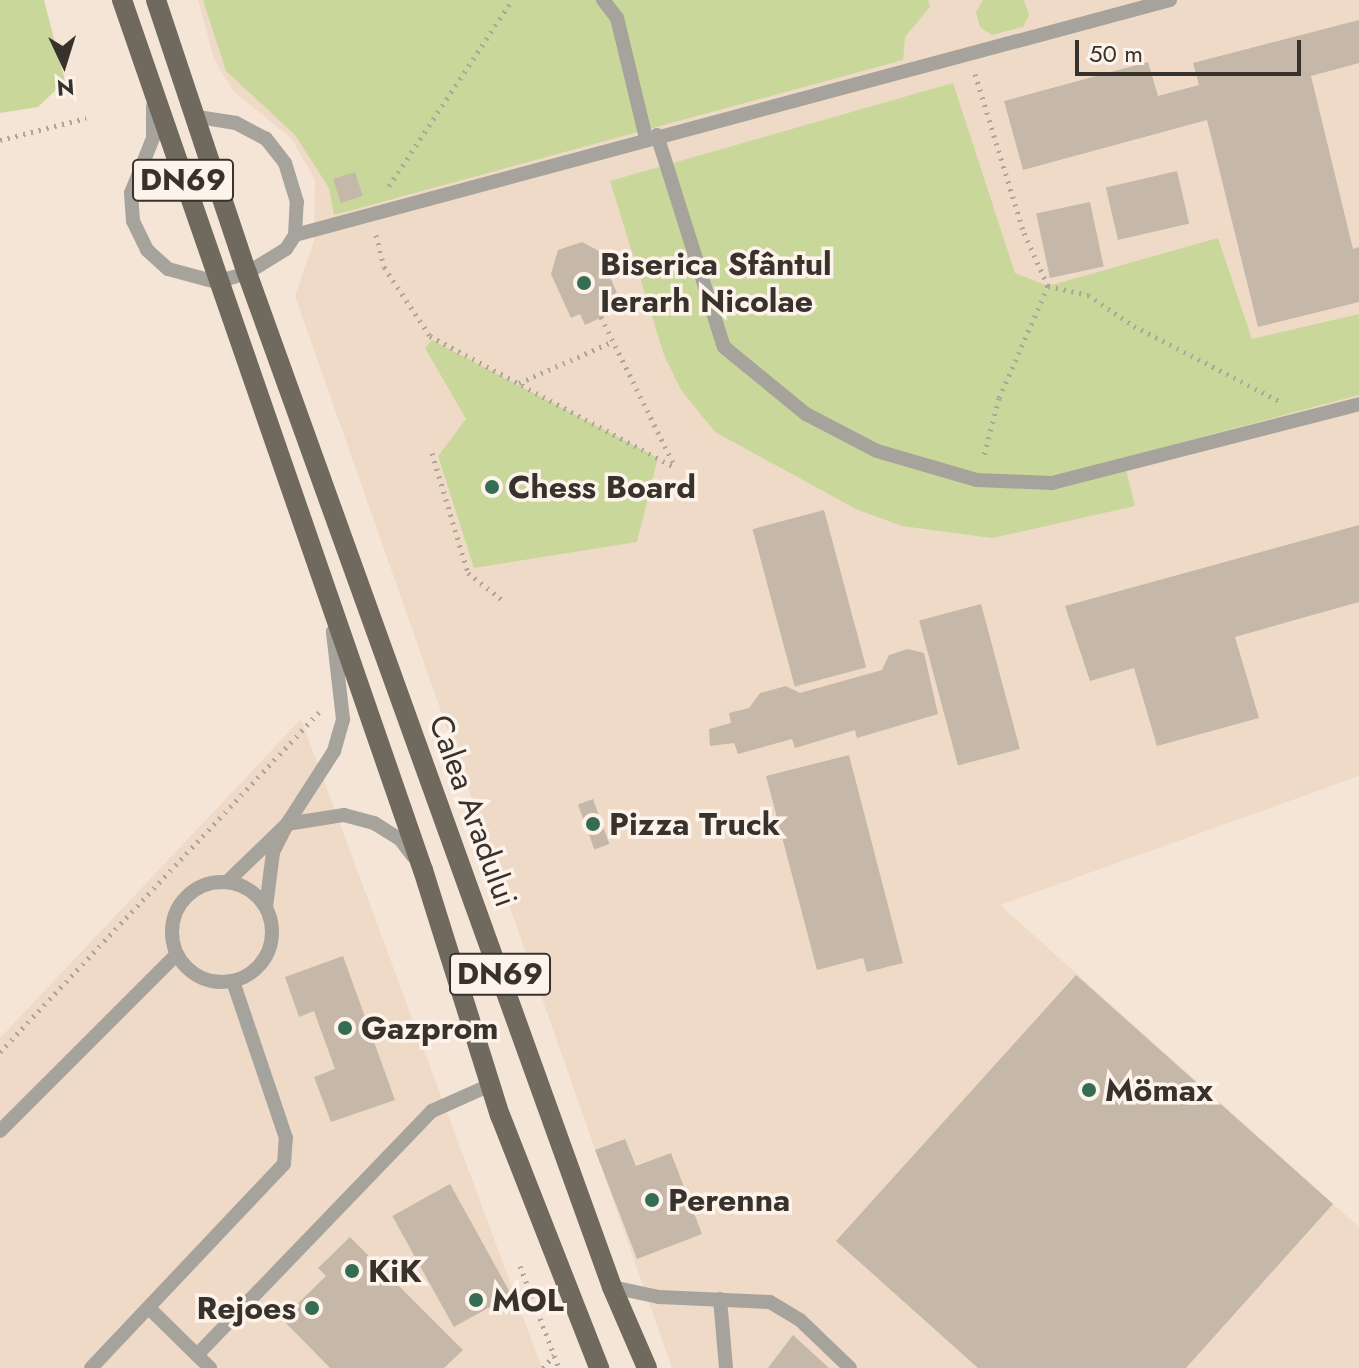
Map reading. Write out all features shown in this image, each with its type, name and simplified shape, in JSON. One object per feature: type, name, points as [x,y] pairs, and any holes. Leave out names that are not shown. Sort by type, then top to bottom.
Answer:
[{"type":"main road","name":"Calea Aradului","points":[[122,0],[216,282],[423,870],[490,1085],[599,1368]]},
{"type":"main road","name":"Calea Aradului","points":[[156,0],[247,273],[612,1287],[647,1368]]},
{"type":"lane","points":[[603,0],[617,18],[652,137],[724,347],[806,414],[840,434],[910,463],[977,480],[1029,484],[1077,480],[1359,404]]},
{"type":"lane","points":[[617,18],[621,0]]},
{"type":"lane","points":[[197,117],[250,128],[277,151],[295,190],[295,235],[1170,0]]},
{"type":"lane","name":"Calea Aradului","points":[[149,78],[155,127],[133,180],[133,221],[157,261],[182,276],[216,282],[247,273],[272,261],[295,235]]},
{"type":"lane","points":[[287,824],[273,852],[266,907],[271,945],[252,972],[233,981],[200,977],[177,954],[173,919],[180,903],[193,890],[227,882],[287,824],[319,781],[343,719],[327,592]]},
{"type":"lane","points":[[287,824],[344,815],[374,823],[400,839],[423,870]]},
{"type":"lane","points":[[227,882],[256,894],[266,907]]},
{"type":"lane","points":[[0,1131],[177,954]]},
{"type":"lane","points":[[91,1368],[284,1164],[286,1138],[233,981]]},
{"type":"lane","points":[[197,1355],[432,1111],[490,1085]]},
{"type":"lane","points":[[612,1287],[659,1297],[770,1302],[800,1320],[850,1368]]},
{"type":"lane","points":[[720,1299],[726,1368]]},
{"type":"lane","points":[[149,1308],[210,1368]]},
{"type":"path","points":[[382,197],[512,0]]},
{"type":"path","points":[[977,480],[999,398],[1048,286],[1024,233],[981,89]]},
{"type":"path","points":[[0,140],[86,118]]},
{"type":"path","points":[[370,215],[384,267],[430,336],[676,468],[601,317]]},
{"type":"path","points":[[1048,286],[1088,295],[1134,326],[1310,417]]},
{"type":"path","points":[[518,383],[614,341]]},
{"type":"path","points":[[432,453],[468,573],[501,599]]},
{"type":"path","points":[[0,1052],[319,712]]},
{"type":"path","points":[[520,1266],[559,1368]]},
{"type":"path","points":[[543,1368],[554,1355]]},
{"type":"shaded area","points":[[198,0],[1359,0],[1359,776],[1000,905],[1359,1227],[1359,1368],[672,1368],[295,296],[314,241],[315,180],[291,138],[233,91],[214,59]]},
{"type":"shaded area","points":[[301,719],[542,1368],[0,1368],[0,1038]]},
{"type":"green space","points":[[0,0],[44,0],[65,81],[38,107],[0,113]]},
{"type":"green space","points":[[203,0],[928,0],[930,7],[905,37],[903,60],[334,215],[329,188],[295,135],[226,71]]},
{"type":"green space","points":[[983,0],[1024,0],[1029,15],[1023,27],[992,35],[980,27],[976,12]]},
{"type":"green space","points":[[953,83],[1015,273],[1048,286],[1218,238],[1252,339],[1359,314],[1359,395],[1123,458],[1135,506],[992,538],[902,526],[858,510],[715,432],[681,390],[664,355],[610,181]]},
{"type":"green space","points":[[432,340],[658,458],[637,542],[474,568],[438,456],[466,419],[425,348]]},
{"type":"building","points":[[1359,20],[1359,63],[1311,76],[1353,249],[1359,247],[1359,302],[1258,327],[1207,120],[1023,170],[1004,101],[1148,62],[1158,96],[1199,85],[1193,63]]},
{"type":"building","points":[[1177,171],[1189,224],[1118,240],[1106,187]]},
{"type":"building","points":[[355,172],[363,196],[341,203],[333,179]]},
{"type":"building","points":[[1090,202],[1104,267],[1050,278],[1036,213]]},
{"type":"building","name":"Biserica Sfântul Ierarh Nicolae","points":[[582,242],[599,251],[617,293],[606,297],[613,312],[585,325],[580,314],[571,318],[551,274],[558,250]]},
{"type":"building","points":[[824,510],[866,667],[795,687],[753,529]]},
{"type":"building","points":[[1359,525],[1359,602],[1235,637],[1259,718],[1157,746],[1134,668],[1090,681],[1065,606]]},
{"type":"building","points":[[981,604],[1020,749],[958,765],[919,621]]},
{"type":"building","points":[[908,649],[924,653],[938,714],[857,738],[855,730],[795,748],[792,739],[738,754],[734,743],[710,746],[709,729],[731,723],[729,713],[749,708],[760,693],[786,686],[800,693],[882,670],[889,655]]},
{"type":"building","points":[[849,755],[903,963],[867,972],[863,958],[817,970],[766,776]]},
{"type":"building","name":"Pizza Truck","points":[[593,799],[609,844],[594,850],[578,804]]},
{"type":"building","name":"Gazprom","points":[[343,956],[395,1100],[331,1122],[314,1077],[335,1069],[314,1011],[299,1017],[285,977]]},
{"type":"building","name":"Mömax","points":[[1076,975],[1333,1204],[1186,1368],[978,1368],[836,1241]]},
{"type":"building","name":"Perenna","points":[[625,1139],[636,1166],[671,1153],[702,1234],[637,1259],[595,1150]]},
{"type":"building","points":[[450,1184],[512,1295],[454,1327],[392,1216]]},
{"type":"building","points":[[350,1237],[463,1350],[444,1368],[330,1368],[282,1319],[326,1276],[318,1268]]},
{"type":"building","points":[[793,1335],[829,1368],[768,1368]]},
{"type":"place","name":"Biserica Sfântul Ierarh Nicolae","points":[[584,283]]},
{"type":"place","name":"Chess Board","points":[[492,487]]},
{"type":"place","name":"Pizza Truck","points":[[593,824]]},
{"type":"place","name":"Gazprom","points":[[345,1028]]},
{"type":"place","name":"Mömax","points":[[1089,1090]]},
{"type":"place","name":"Perenna","points":[[652,1200]]},
{"type":"place","name":"KiK","points":[[352,1271]]},
{"type":"place","name":"MOL","points":[[476,1300]]},
{"type":"place","name":"Rejoes","points":[[312,1308]]}]
